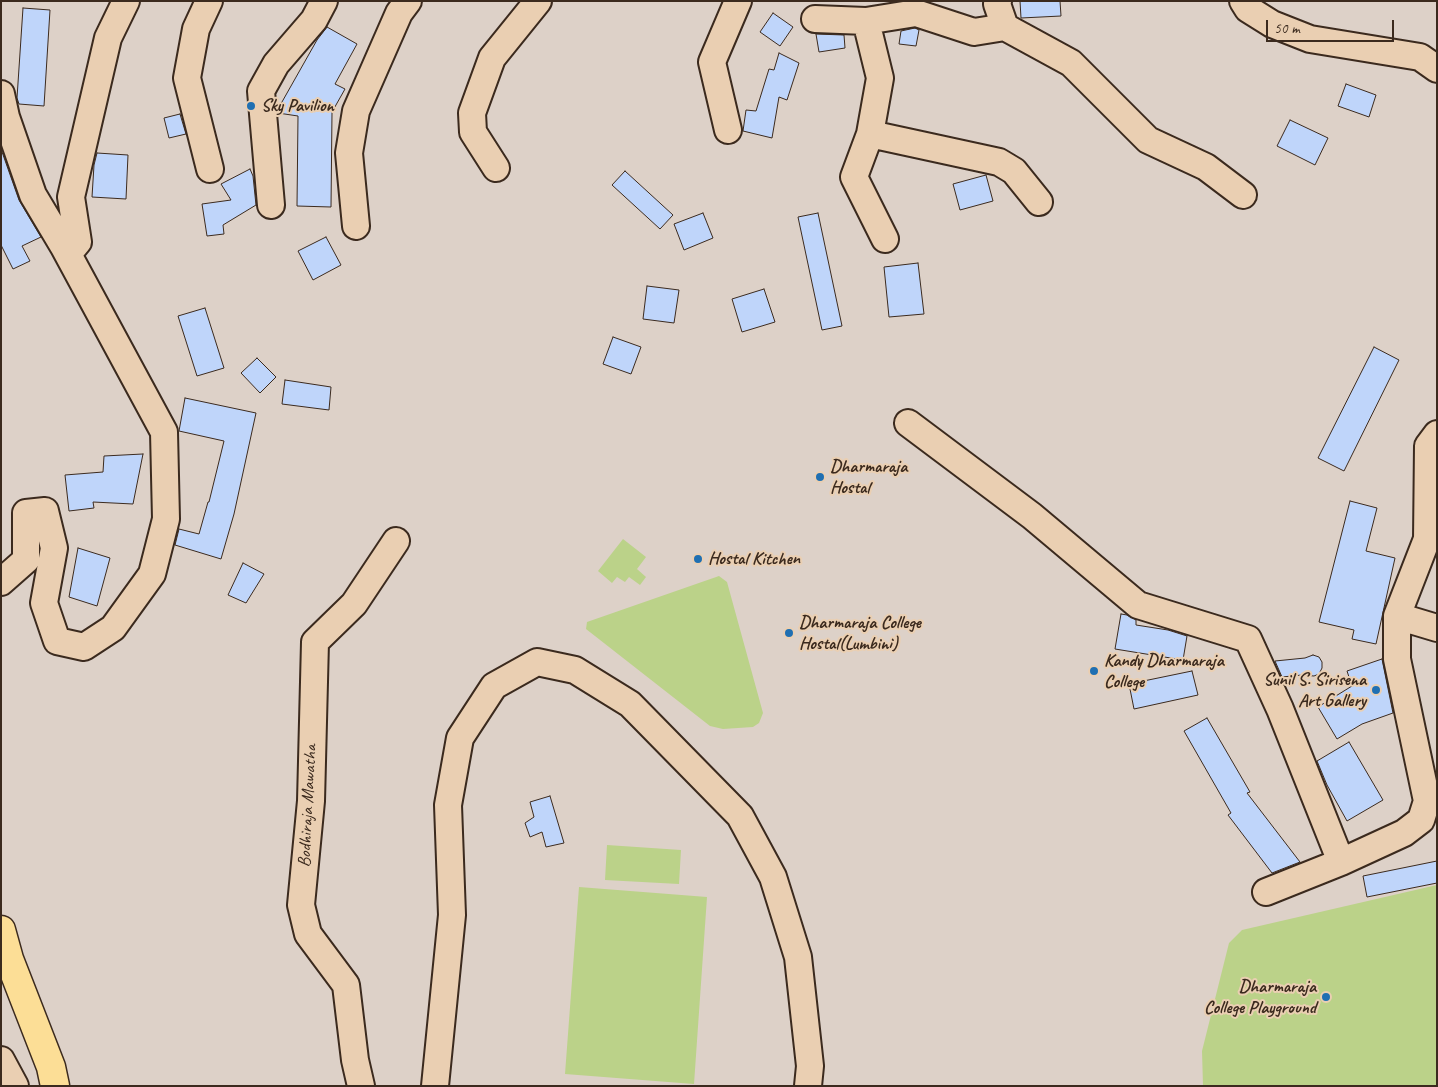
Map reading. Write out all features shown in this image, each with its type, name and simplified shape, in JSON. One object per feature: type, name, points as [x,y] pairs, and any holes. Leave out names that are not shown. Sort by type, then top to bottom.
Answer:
[{"type":"highway","points":[[1,930],[9,959],[52,1067],[54,1086]]},
{"type":"street","points":[[64,248],[73,248],[78,242],[71,197],[108,38],[126,1]]},
{"type":"street","points":[[209,1],[196,29],[187,78],[210,169]]},
{"type":"street","points":[[271,205],[261,91],[276,64],[314,20],[324,1]]},
{"type":"street","points":[[356,226],[349,153],[356,111],[399,13],[408,1]]},
{"type":"street","points":[[496,168],[474,132],[472,113],[492,58],[538,1]]},
{"type":"street","points":[[728,130],[712,62],[738,1]]},
{"type":"street","points":[[998,1],[997,4],[1005,27]]},
{"type":"street","points":[[1243,1],[1248,8],[1272,24],[1310,39],[1420,57],[1437,69]]},
{"type":"street","points":[[815,19],[866,21],[916,13],[974,32],[1005,27],[1071,63],[1148,140],[1206,167],[1243,195]]},
{"type":"street","points":[[866,21],[880,78],[870,134],[854,177],[885,239]]},
{"type":"street","points":[[1,94],[6,117],[33,195],[164,432],[166,519],[152,574],[113,628],[84,647],[57,640],[44,603],[54,548],[45,511],[26,513],[26,560],[1,582]]},
{"type":"street","points":[[870,134],[1000,162],[1014,171],[1039,202]]},
{"type":"street","points":[[908,423],[1032,516],[1138,605],[1248,639],[1280,709],[1341,862]]},
{"type":"street","points":[[1266,892],[1341,862],[1404,833],[1421,820],[1427,801],[1397,659],[1397,616],[1427,540],[1428,446],[1437,434]]},
{"type":"street","name":"Bodhiraja Mawatha","points":[[361,1086],[355,1060],[346,986],[308,934],[301,905],[311,802],[315,642],[354,604],[396,541]]},
{"type":"street","points":[[1397,616],[1437,628]]},
{"type":"street","points":[[435,1086],[452,915],[448,805],[460,738],[494,686],[537,662],[576,670],[630,704],[740,816],[773,877],[798,957],[810,1066],[808,1086]]},
{"type":"street","points":[[1,1060],[15,1086]]},
{"type":"green space","points":[[623,539],[646,557],[637,569],[646,577],[640,585],[629,577],[625,582],[617,577],[612,583],[598,571]]},
{"type":"green space","points":[[719,576],[727,582],[763,713],[759,723],[753,727],[723,729],[710,726],[586,629],[587,622]]},
{"type":"green space","points":[[607,845],[681,850],[679,884],[605,880]]},
{"type":"green space","name":"Dharmaraja College Playground","points":[[1437,885],[1437,1086],[1203,1086],[1202,1051],[1229,943],[1242,930]]},
{"type":"green space","points":[[579,887],[707,897],[694,1084],[565,1074]]},
{"type":"building","points":[[1020,1],[1060,1],[1061,16],[1021,18]]},
{"type":"building","points":[[23,8],[50,10],[44,106],[19,104],[17,98]]},
{"type":"building","points":[[773,13],[793,27],[780,46],[760,32]]},
{"type":"building","points":[[327,27],[357,44],[335,84],[345,89],[332,112],[331,207],[297,206],[298,116],[278,113],[278,109],[317,40]]},
{"type":"building","points":[[915,28],[919,30],[916,46],[899,44],[901,31]]},
{"type":"building","points":[[816,34],[844,35],[845,48],[819,52]]},
{"type":"building","points":[[779,53],[799,63],[787,100],[779,97],[772,138],[743,131],[746,110],[756,111],[769,69],[774,70]]},
{"type":"building","points":[[1346,84],[1376,95],[1369,117],[1338,106]]},
{"type":"building","points":[[180,114],[186,134],[169,138],[164,118]]},
{"type":"building","points":[[1290,120],[1328,138],[1315,165],[1277,146]]},
{"type":"building","points":[[1,149],[19,200],[41,237],[22,246],[30,261],[13,269],[1,245]]},
{"type":"building","points":[[97,153],[128,155],[126,199],[92,197],[94,165]]},
{"type":"building","points":[[250,169],[253,176],[256,205],[223,225],[224,234],[207,236],[202,204],[231,200],[221,184]]},
{"type":"building","points":[[625,171],[673,215],[660,229],[612,185]]},
{"type":"building","points":[[986,175],[993,201],[960,210],[953,184]]},
{"type":"building","points":[[703,213],[713,238],[684,250],[674,224]]},
{"type":"building","points":[[818,213],[842,326],[822,330],[798,217]]},
{"type":"building","points":[[326,237],[341,265],[313,280],[298,251]]},
{"type":"building","points":[[918,263],[924,314],[889,317],[884,267]]},
{"type":"building","points":[[647,286],[679,290],[674,323],[643,319]]},
{"type":"building","points":[[764,289],[775,322],[742,332],[732,299]]},
{"type":"building","points":[[205,308],[224,368],[197,376],[178,316]]},
{"type":"building","points":[[613,337],[641,347],[631,374],[603,364]]},
{"type":"building","points":[[1374,347],[1399,360],[1344,471],[1318,458]]},
{"type":"building","points":[[257,358],[276,377],[260,393],[241,373]]},
{"type":"building","points":[[285,380],[331,387],[329,410],[282,404]]},
{"type":"building","points":[[185,398],[256,413],[234,514],[221,559],[175,545],[179,529],[199,534],[224,441],[179,431]]},
{"type":"building","points":[[143,454],[133,504],[93,502],[94,508],[69,511],[65,475],[103,472],[104,456]]},
{"type":"building","points":[[1350,501],[1377,508],[1366,551],[1395,558],[1376,644],[1352,639],[1354,630],[1319,622]]},
{"type":"building","points":[[78,548],[110,558],[97,606],[69,597]]},
{"type":"building","points":[[243,563],[264,574],[246,603],[228,595]]},
{"type":"building","points":[[1121,614],[1136,620],[1136,625],[1168,630],[1187,636],[1183,660],[1115,649]]},
{"type":"building","points":[[1313,655],[1319,657],[1322,662],[1319,674],[1314,676],[1282,677],[1275,661],[1305,658]]},
{"type":"building","points":[[1382,659],[1393,713],[1362,724],[1337,739],[1318,707],[1352,686],[1347,671]]},
{"type":"building","points":[[1192,671],[1198,695],[1134,709],[1129,684]]},
{"type":"building","points":[[1207,718],[1250,792],[1247,793],[1300,862],[1272,873],[1228,815],[1231,813],[1184,731]]},
{"type":"building","points":[[1349,742],[1383,800],[1347,821],[1327,785],[1317,761]]},
{"type":"building","points":[[550,796],[564,843],[546,847],[542,832],[530,837],[525,823],[534,817],[530,802]]},
{"type":"building","points":[[1437,861],[1437,883],[1367,897],[1363,876]]},
{"type":"place","name":"Sky Pavilion","points":[[251,106]]},
{"type":"place","name":"Dharmaraja Hostal","points":[[820,477]]},
{"type":"place","name":"Hostal Kitchen","points":[[698,559]]},
{"type":"place","name":"Dharmaraja College Hostal(Lumbini)","points":[[789,633]]},
{"type":"place","name":"Kandy Dharmaraja College","points":[[1094,671]]},
{"type":"place","name":"Sunil S. Sirisena Art Gallery","points":[[1376,690]]},
{"type":"place","name":"Dharmaraja College Playground","points":[[1326,997]]}]
